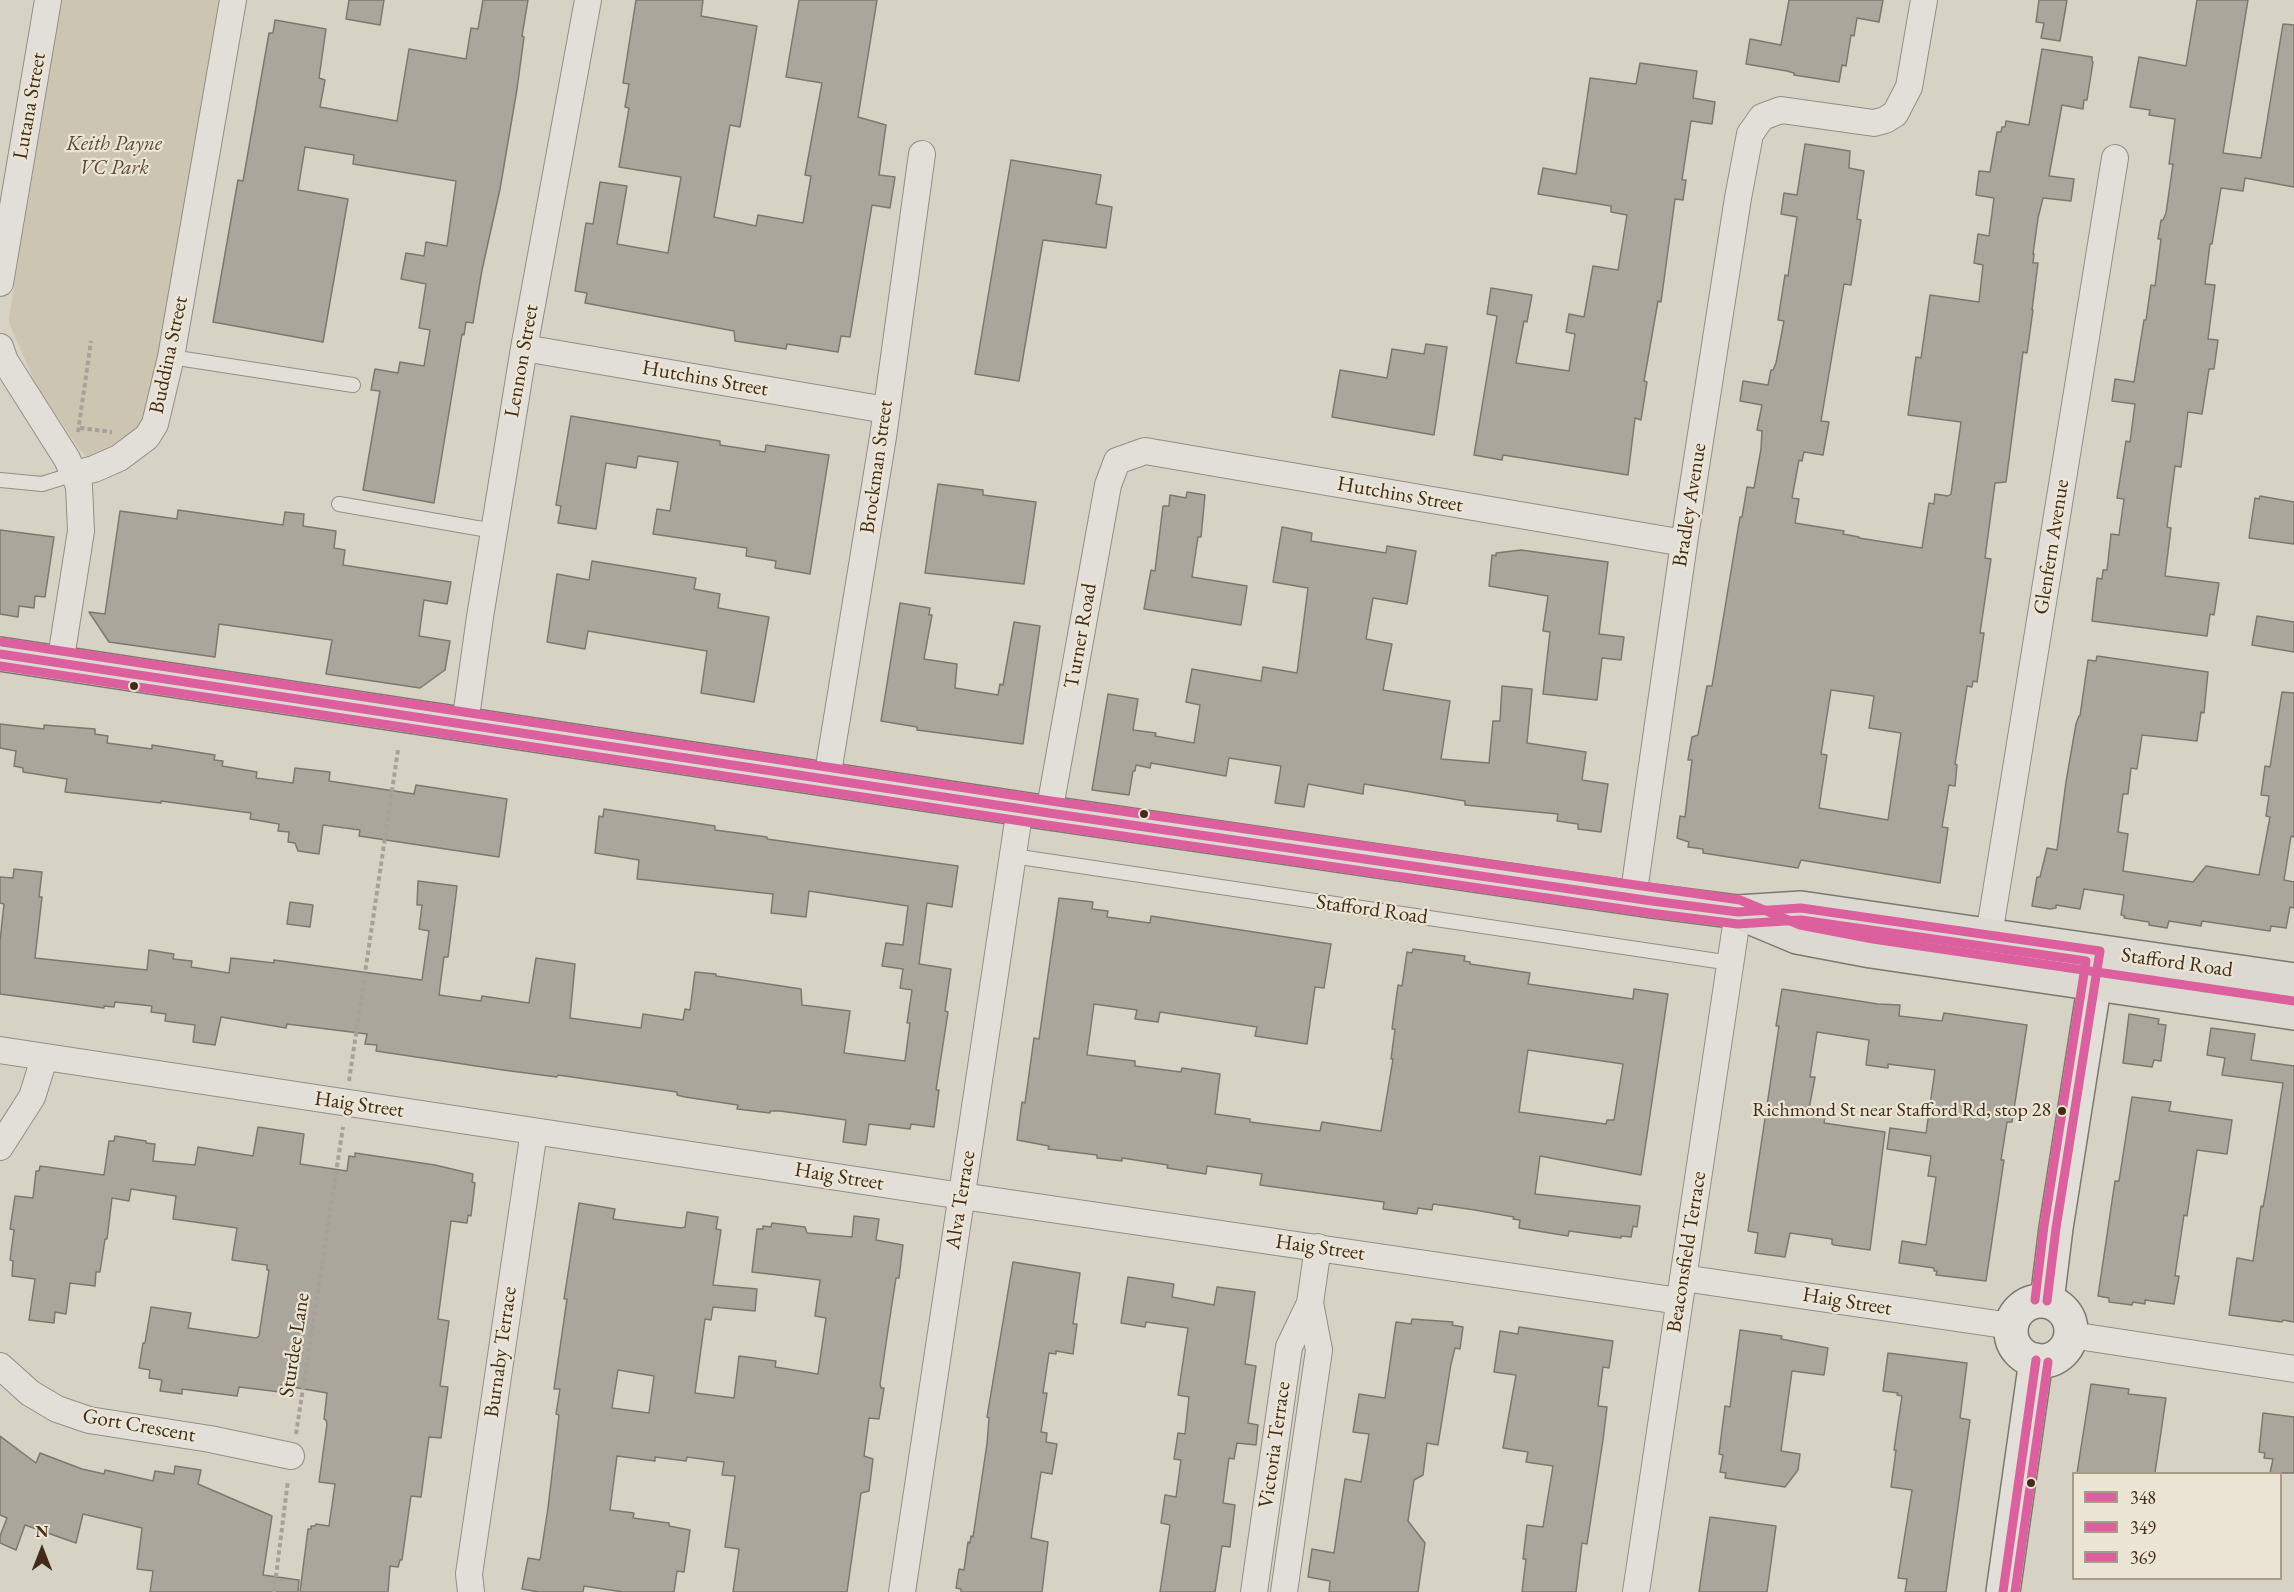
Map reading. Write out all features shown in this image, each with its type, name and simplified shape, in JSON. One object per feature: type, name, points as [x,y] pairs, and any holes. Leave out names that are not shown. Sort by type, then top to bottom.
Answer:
[{"type":"highway","name":"Stafford Road","points":[[0,654],[1633,898],[1738,912],[1801,908],[2294,980]]},
{"type":"highway","name":"Stafford Road","points":[[1738,912],[1797,937],[1906,957],[2294,1013]]},
{"type":"street","name":"Lutana Street","points":[[0,283],[48,0]]},
{"type":"street","name":"Buddina Street","points":[[71,467],[94,469],[119,458],[147,438],[155,424],[171,357],[233,0]]},
{"type":"street","name":"Lennon Street","points":[[465,724],[524,348],[588,0]]},
{"type":"street","name":"Bradley Avenue","points":[[1633,898],[1684,543],[1750,134],[1762,117],[1776,111],[1791,110],[1874,123],[1895,114],[1909,87],[1924,0]]},
{"type":"street","name":"Brockman Street","points":[[827,779],[873,504],[922,154]]},
{"type":"street","name":"Glenfern Avenue","points":[[1989,935],[2115,158]]},
{"type":"street","points":[[0,346],[5,361],[71,467],[81,500],[81,531],[60,664]]},
{"type":"street","name":"Hutchins Street","points":[[524,348],[886,410]]},
{"type":"street","name":"Hutchins Street","points":[[1117,460],[1145,451],[1684,543]]},
{"type":"street","name":"Turner Road","points":[[1035,810],[1108,485],[1117,460]]},
{"type":"street","name":"Alva Terrace","points":[[902,1592],[1013,856],[1035,810]]},
{"type":"street","name":"Beaconsfield Terrace","points":[[1636,1592],[1738,912]]},
{"type":"street","points":[[2047,1301],[2056,1228],[2100,951]]},
{"type":"street","name":"Haig Street","points":[[0,1050],[44,1059],[1318,1247],[2011,1326]]},
{"type":"street","points":[[0,1147],[32,1097],[44,1059]]},
{"type":"street","name":"Burnaby Terrace","points":[[467,1586],[534,1131]]},
{"type":"street","name":"Victoria Terrace","points":[[1254,1592],[1289,1347],[1310,1303],[1318,1247]]},
{"type":"street","points":[[2037,1301],[2047,1301],[2063,1310],[2068,1317],[2071,1335],[2062,1352],[2055,1358],[2036,1360],[2019,1352],[2013,1344],[2011,1326],[2020,1309],[2037,1301]]},
{"type":"street","name":"Victoria Terrace","points":[[1284,1592],[1319,1350],[1310,1303]]},
{"type":"street","points":[[2071,1335],[2294,1369]]},
{"type":"street","points":[[2002,1592],[2036,1360]]},
{"type":"street","name":"Gort Crescent","points":[[0,1366],[30,1393],[57,1409],[89,1420],[220,1441],[291,1456]]},
{"type":"lane","points":[[171,357],[353,385]]},
{"type":"lane","points":[[0,480],[42,484],[71,467]]},
{"type":"lane","points":[[339,504],[494,531]]},
{"type":"lane","name":"Stafford Road","points":[[1013,856],[1731,963]]},
{"type":"path","points":[[71,467],[80,428],[91,341]]},
{"type":"path","name":"Sturdee Lane","points":[[274,1592],[291,1456],[303,1393],[399,750]]},
{"type":"green space","name":"Keith Payne VC Park","points":[[61,0],[219,0],[149,415],[140,433],[89,459],[79,449],[35,383],[9,319]]},
{"type":"building","points":[[349,0],[384,0],[380,25],[346,19]]},
{"type":"building","points":[[483,0],[528,0],[517,89],[500,189],[473,323],[466,322],[464,335],[462,334],[434,503],[363,490],[380,391],[371,390],[375,369],[398,373],[400,362],[424,366],[430,330],[419,328],[426,284],[401,279],[406,253],[424,256],[426,242],[447,246],[456,181],[353,164],[354,155],[305,147],[298,190],[348,199],[323,342],[213,322],[238,180],[243,181],[269,33],[273,33],[275,20],[326,29],[319,78],[325,80],[320,107],[397,121],[409,49],[466,59],[471,28],[478,29]]},
{"type":"building","points":[[636,0],[703,0],[701,16],[757,26],[740,127],[730,125],[714,217],[756,226],[758,215],[803,223],[811,176],[805,175],[822,83],[786,77],[799,0],[877,0],[858,117],[886,125],[879,175],[895,177],[890,208],[872,205],[850,337],[841,336],[838,352],[787,344],[786,349],[735,341],[734,331],[585,303],[587,293],[575,291],[586,223],[593,224],[600,182],[627,186],[617,244],[668,253],[681,177],[619,167],[629,108],[625,107],[629,84],[623,83]]},
{"type":"building","points":[[1789,0],[1883,0],[1879,22],[1857,18],[1854,36],[1851,35],[1846,66],[1842,65],[1839,82],[1746,64],[1750,39],[1781,45]]},
{"type":"building","points":[[2039,0],[2067,0],[2060,41],[2041,38],[2044,23],[2036,22]]},
{"type":"building","points":[[2197,0],[2248,0],[2223,153],[2261,158],[2283,24],[2294,25],[2294,187],[2245,178],[2243,191],[2221,188],[2205,284],[2215,285],[2208,339],[2218,340],[2214,369],[2209,369],[2202,414],[2188,412],[2181,467],[2175,466],[2167,527],[2171,528],[2165,576],[2219,583],[2214,615],[2210,614],[2207,636],[2092,621],[2097,578],[2102,579],[2103,570],[2107,570],[2111,534],[2119,535],[2124,499],[2117,498],[2126,441],[2130,442],[2135,404],[2112,401],[2115,379],[2134,382],[2151,285],[2155,286],[2161,239],[2158,239],[2161,220],[2166,213],[2173,164],[2169,164],[2175,119],[2149,115],[2150,110],[2130,107],[2139,57],[2186,66]]},
{"type":"building","points":[[2042,49],[2092,57],[2087,100],[2084,100],[2083,109],[2062,105],[2049,176],[2074,179],[2071,201],[2043,198],[2038,218],[2033,263],[2038,263],[2027,353],[2023,352],[2006,482],[1995,483],[1985,558],[1991,559],[1980,633],[1984,633],[1977,682],[1973,681],[1972,687],[1967,686],[1955,764],[1957,765],[1955,786],[1949,785],[1942,827],[1948,828],[1940,883],[1801,860],[1798,868],[1703,853],[1703,849],[1688,847],[1689,842],[1677,838],[1680,816],[1685,817],[1692,760],[1688,760],[1692,737],[1698,735],[1707,686],[1712,686],[1740,517],[1742,517],[1747,487],[1754,488],[1761,449],[1762,431],[1757,430],[1762,405],[1740,401],[1743,381],[1768,385],[1771,370],[1776,363],[1784,321],[1778,320],[1785,275],[1788,276],[1797,217],[1781,214],[1784,193],[1797,195],[1805,144],[1850,151],[1849,168],[1864,171],[1857,219],[1861,220],[1851,285],[1844,284],[1821,421],[1829,422],[1823,455],[1804,452],[1802,461],[1799,460],[1792,498],[1799,499],[1795,523],[1844,531],[1843,534],[1859,538],[1922,548],[1929,503],[1934,504],[1935,494],[1948,496],[1951,494],[1961,422],[1908,415],[1916,357],[1921,358],[1930,295],[1979,302],[1983,265],[1974,263],[1978,234],[1989,236],[1994,198],[1976,195],[1979,171],[1990,172],[1997,132],[2001,132],[2006,121],[2029,125]],"holes":[[[1831,690],[1874,696],[1869,728],[1901,733],[1888,820],[1819,808],[1827,755],[1821,754]]]},
{"type":"building","points":[[1640,63],[1697,71],[1693,98],[1715,102],[1712,124],[1691,121],[1682,180],[1686,180],[1683,200],[1675,199],[1661,302],[1658,301],[1644,381],[1647,382],[1641,420],[1635,418],[1628,475],[1503,455],[1502,460],[1474,455],[1497,316],[1487,314],[1491,288],[1532,295],[1527,322],[1524,321],[1516,363],[1569,371],[1575,334],[1566,332],[1569,314],[1584,317],[1593,266],[1618,270],[1627,215],[1611,212],[1611,206],[1538,194],[1543,168],[1576,174],[1590,78],[1636,84]]},
{"type":"building","points":[[1011,160],[1101,175],[1096,204],[1112,207],[1106,248],[1043,240],[1019,381],[975,374]]},
{"type":"building","points":[[1426,344],[1447,347],[1434,435],[1332,417],[1340,370],[1387,378],[1392,349],[1424,354]]},
{"type":"building","points":[[571,416],[720,441],[720,445],[765,452],[766,445],[829,455],[810,574],[775,568],[776,561],[746,556],[747,548],[653,534],[657,509],[670,511],[678,462],[638,456],[636,468],[606,463],[596,529],[558,523],[561,506],[556,505]]},
{"type":"building","points":[[938,484],[983,490],[983,495],[1036,502],[1024,584],[925,573]]},
{"type":"building","points":[[1187,492],[1205,495],[1201,537],[1198,537],[1192,577],[1247,586],[1241,625],[1144,609],[1151,570],[1155,571],[1163,506],[1169,506],[1170,495],[1186,498]]},
{"type":"building","points":[[2260,496],[2294,502],[2294,544],[2249,538],[2255,498],[2259,499]]},
{"type":"building","points":[[178,510],[283,525],[285,512],[304,514],[303,526],[336,531],[334,548],[345,550],[343,565],[451,582],[447,604],[424,600],[419,636],[450,641],[445,670],[420,688],[326,674],[332,640],[219,624],[215,657],[109,642],[89,612],[105,614],[120,511],[177,519]]},
{"type":"building","points":[[1282,527],[1312,533],[1311,541],[1386,553],[1387,546],[1416,551],[1407,604],[1373,598],[1366,639],[1392,644],[1383,690],[1450,701],[1441,759],[1489,763],[1493,721],[1500,721],[1502,686],[1532,689],[1527,743],[1586,752],[1582,780],[1608,784],[1601,832],[1578,829],[1578,824],[1557,821],[1558,814],[1465,805],[1465,801],[1364,784],[1363,794],[1308,784],[1304,807],[1275,803],[1281,766],[1229,758],[1226,776],[1151,763],[1150,768],[1136,765],[1129,795],[1092,790],[1108,694],[1138,699],[1133,730],[1156,733],[1155,736],[1194,743],[1200,705],[1186,702],[1192,669],[1261,681],[1263,667],[1297,673],[1308,588],[1273,582]]},
{"type":"building","points":[[0,530],[54,537],[45,597],[35,596],[34,608],[19,606],[18,617],[0,614]]},
{"type":"building","points":[[1521,550],[1608,562],[1599,634],[1624,637],[1621,660],[1602,658],[1597,700],[1543,694],[1550,632],[1543,631],[1548,596],[1489,586],[1492,555]]},
{"type":"building","points":[[592,561],[696,578],[694,589],[720,594],[718,608],[769,617],[754,702],[701,693],[707,651],[588,631],[585,649],[547,642],[557,574],[589,580]]},
{"type":"building","points":[[900,603],[930,608],[929,615],[932,615],[924,659],[957,664],[955,688],[998,695],[1000,684],[1003,685],[1014,622],[1040,626],[1023,744],[917,730],[917,727],[881,721]]},
{"type":"building","points":[[2257,616],[2294,622],[2294,652],[2252,645]]},
{"type":"building","points":[[2097,656],[2208,672],[2204,713],[2201,712],[2197,741],[2142,735],[2137,769],[2131,768],[2128,794],[2123,794],[2118,832],[2128,834],[2123,871],[2193,882],[2206,866],[2259,875],[2270,817],[2266,816],[2269,796],[2261,795],[2265,766],[2270,767],[2282,692],[2294,693],[2294,837],[2291,836],[2284,880],[2294,882],[2294,908],[2290,907],[2286,928],[2271,926],[2270,931],[2202,921],[2201,926],[2169,921],[2167,928],[2149,925],[2149,922],[2124,918],[2125,916],[2121,915],[2124,895],[2084,889],[2080,909],[2056,905],[2056,908],[2050,909],[2032,906],[2037,877],[2040,877],[2047,848],[2057,850],[2066,782],[2076,724],[2080,716],[2088,660],[2096,661]]},
{"type":"building","points":[[0,724],[44,729],[44,725],[95,729],[95,734],[108,736],[107,743],[152,749],[152,745],[215,755],[214,760],[223,761],[222,766],[257,772],[256,778],[293,783],[295,768],[330,772],[329,781],[414,794],[416,785],[507,799],[499,857],[359,836],[360,830],[323,825],[319,854],[298,851],[295,843],[288,842],[289,832],[278,831],[279,824],[250,819],[251,813],[161,801],[161,803],[65,792],[67,779],[23,772],[23,768],[14,766],[16,751],[0,748]]},
{"type":"building","points":[[604,809],[715,826],[715,830],[767,837],[767,839],[958,866],[952,907],[927,903],[919,964],[951,969],[945,1011],[948,1012],[936,1090],[939,1090],[934,1127],[911,1124],[910,1129],[869,1124],[866,1145],[843,1142],[846,1120],[780,1111],[770,1111],[770,1113],[737,1109],[738,1105],[685,1097],[677,1095],[677,1092],[376,1051],[377,1045],[365,1044],[367,1034],[287,1024],[286,1028],[221,1017],[215,1045],[193,1042],[195,1025],[165,1021],[166,1014],[151,1012],[152,1006],[115,1002],[114,1007],[104,1006],[104,1008],[0,994],[0,941],[4,904],[0,903],[0,877],[13,878],[14,869],[42,872],[39,897],[42,897],[35,958],[147,970],[149,950],[174,954],[173,959],[192,961],[191,967],[229,973],[231,958],[274,963],[274,960],[422,980],[429,931],[419,929],[422,905],[417,905],[418,881],[457,886],[448,957],[444,957],[439,995],[481,1001],[482,996],[529,1003],[536,958],[575,964],[570,1018],[641,1028],[643,1014],[683,1020],[685,1009],[690,1010],[695,972],[716,974],[716,976],[801,989],[802,1005],[850,1011],[844,1053],[905,1061],[912,990],[900,988],[903,969],[882,966],[886,943],[903,945],[908,906],[809,891],[806,917],[771,913],[773,894],[637,879],[639,860],[595,853],[599,816],[603,817]]},
{"type":"building","points":[[1059,898],[1093,902],[1092,909],[1108,911],[1107,917],[1150,923],[1151,916],[1331,944],[1324,988],[1315,987],[1307,1044],[1255,1036],[1257,1027],[1160,1012],[1158,1022],[1135,1019],[1137,1010],[1094,1004],[1087,1055],[1135,1061],[1135,1066],[1181,1072],[1182,1068],[1220,1074],[1215,1114],[1250,1119],[1250,1122],[1320,1131],[1322,1122],[1381,1131],[1393,1059],[1391,1059],[1395,1029],[1392,1029],[1398,985],[1402,986],[1407,952],[1412,953],[1413,949],[1465,956],[1464,961],[1470,964],[1530,973],[1528,984],[1633,999],[1634,989],[1668,994],[1641,1175],[1540,1156],[1535,1194],[1640,1206],[1637,1227],[1633,1226],[1631,1237],[1621,1236],[1621,1238],[1569,1231],[1568,1236],[1519,1228],[1520,1220],[1513,1219],[1514,1217],[1433,1204],[1432,1210],[1418,1208],[1417,1214],[1383,1209],[1384,1202],[1260,1185],[1262,1174],[1207,1166],[1206,1174],[1122,1158],[1122,1161],[1097,1158],[1097,1155],[1048,1149],[1049,1146],[1017,1140],[1022,1102],[1025,1103],[1034,1038],[1039,1039]],"holes":[[[1528,1050],[1623,1064],[1614,1120],[1607,1120],[1606,1124],[1519,1112]]]},
{"type":"building","points":[[290,902],[313,905],[310,927],[287,924]]},
{"type":"building","points":[[1782,989],[1878,1004],[1900,1005],[1899,1016],[1942,1021],[1944,1013],[2027,1025],[2012,1122],[2007,1122],[2001,1160],[2004,1160],[1986,1281],[1936,1275],[1937,1271],[1934,1271],[1934,1268],[1899,1263],[1902,1241],[1926,1245],[1936,1177],[1928,1176],[1931,1156],[1887,1149],[1890,1128],[1926,1133],[1935,1070],[1888,1064],[1888,1068],[1866,1065],[1869,1040],[1817,1032],[1810,1077],[1815,1077],[1808,1114],[1825,1116],[1824,1123],[1885,1132],[1870,1250],[1834,1245],[1832,1239],[1790,1233],[1785,1257],[1755,1253],[1758,1233],[1748,1231],[1779,1026],[1776,1026]]},
{"type":"building","points":[[2129,1014],[2159,1019],[2158,1024],[2166,1025],[2161,1061],[2154,1060],[2152,1067],[2123,1063]]},
{"type":"building","points":[[2211,1028],[2255,1034],[2251,1060],[2294,1066],[2294,1322],[2229,1315],[2237,1258],[2253,1261],[2283,1083],[2222,1075],[2225,1058],[2207,1055]]},
{"type":"building","points":[[2132,1097],[2171,1102],[2169,1111],[2232,1120],[2227,1154],[2197,1150],[2187,1216],[2184,1215],[2175,1276],[2179,1276],[2174,1304],[2145,1300],[2145,1304],[2133,1302],[2132,1305],[2109,1302],[2109,1298],[2098,1296],[2115,1181],[2119,1181]]},
{"type":"building","points":[[258,1127],[304,1134],[300,1164],[347,1171],[349,1156],[355,1157],[355,1153],[435,1165],[473,1174],[472,1182],[475,1183],[471,1216],[468,1215],[467,1223],[451,1221],[438,1319],[449,1321],[440,1386],[448,1387],[441,1438],[429,1437],[421,1497],[411,1496],[402,1560],[398,1567],[390,1566],[388,1592],[300,1592],[308,1529],[316,1524],[329,1526],[335,1484],[319,1482],[327,1424],[324,1419],[327,1393],[281,1385],[280,1392],[239,1387],[237,1396],[182,1389],[182,1394],[160,1391],[162,1380],[149,1378],[150,1370],[139,1368],[151,1307],[191,1313],[188,1328],[256,1338],[259,1336],[269,1270],[267,1270],[267,1265],[232,1260],[237,1228],[173,1219],[176,1196],[131,1189],[129,1201],[112,1198],[107,1239],[105,1239],[100,1272],[96,1272],[95,1286],[70,1283],[66,1314],[55,1312],[54,1323],[29,1320],[35,1279],[12,1276],[13,1261],[10,1260],[14,1230],[10,1229],[15,1196],[33,1198],[36,1171],[39,1171],[40,1166],[104,1175],[109,1141],[114,1141],[115,1136],[155,1144],[153,1161],[195,1165],[198,1147],[253,1156]]},
{"type":"building","points":[[579,1203],[615,1209],[613,1219],[681,1228],[685,1227],[687,1212],[718,1217],[716,1229],[721,1230],[713,1285],[757,1289],[755,1311],[713,1307],[711,1320],[705,1319],[695,1393],[734,1398],[739,1356],[776,1361],[775,1367],[818,1374],[826,1318],[815,1316],[820,1280],[752,1272],[757,1229],[763,1229],[763,1226],[771,1227],[772,1223],[805,1227],[807,1233],[852,1237],[854,1216],[879,1219],[876,1240],[903,1245],[880,1384],[881,1388],[884,1388],[879,1419],[869,1418],[864,1456],[873,1459],[869,1491],[861,1493],[847,1592],[733,1592],[739,1549],[725,1547],[735,1476],[722,1475],[724,1462],[687,1457],[686,1461],[655,1457],[655,1461],[617,1456],[610,1510],[634,1513],[633,1518],[669,1523],[669,1526],[690,1530],[684,1572],[677,1571],[674,1592],[623,1592],[584,1586],[583,1592],[539,1592],[522,1589],[528,1558],[540,1560],[548,1508],[559,1415],[556,1414],[560,1389],[554,1389],[567,1299],[564,1299]],"holes":[[[618,1370],[654,1376],[649,1413],[612,1408]]]},
{"type":"building","points":[[1013,1262],[1080,1273],[1073,1324],[1077,1324],[1073,1354],[1056,1351],[1056,1354],[1049,1353],[1043,1393],[1047,1393],[1041,1432],[1047,1433],[1046,1442],[1057,1444],[1052,1474],[1041,1472],[1031,1538],[1048,1542],[1042,1592],[961,1592],[961,1589],[956,1588],[959,1569],[964,1570],[968,1542],[970,1543],[971,1536],[973,1537],[987,1444],[989,1418],[987,1417]]},
{"type":"building","points":[[1128,1277],[1174,1284],[1172,1297],[1214,1305],[1217,1287],[1255,1292],[1245,1364],[1256,1366],[1248,1423],[1258,1425],[1256,1445],[1237,1443],[1234,1459],[1229,1458],[1223,1503],[1235,1505],[1230,1547],[1222,1546],[1215,1592],[1160,1592],[1170,1525],[1161,1523],[1165,1495],[1176,1497],[1181,1460],[1174,1459],[1178,1433],[1185,1434],[1189,1397],[1178,1395],[1188,1328],[1146,1322],[1145,1327],[1121,1323]]},
{"type":"building","points":[[1412,1319],[1453,1322],[1452,1325],[1463,1327],[1460,1349],[1455,1348],[1451,1364],[1438,1445],[1427,1443],[1423,1475],[1414,1480],[1408,1521],[1425,1543],[1418,1592],[1329,1592],[1330,1581],[1308,1577],[1312,1549],[1334,1553],[1345,1479],[1361,1482],[1369,1434],[1353,1432],[1359,1394],[1385,1398],[1396,1322],[1411,1324]]},
{"type":"building","points":[[1519,1327],[1613,1341],[1609,1368],[1603,1367],[1598,1406],[1607,1407],[1587,1544],[1582,1543],[1576,1592],[1522,1592],[1527,1525],[1543,1527],[1553,1466],[1526,1462],[1528,1452],[1503,1448],[1516,1375],[1494,1372],[1500,1331],[1518,1334]]},
{"type":"building","points":[[1740,1330],[1782,1336],[1781,1339],[1828,1348],[1824,1375],[1792,1371],[1781,1451],[1800,1454],[1798,1470],[1785,1487],[1725,1478],[1726,1473],[1720,1472],[1723,1455],[1719,1454],[1725,1406],[1730,1407]]},
{"type":"building","points":[[1888,1353],[1967,1363],[1960,1418],[1970,1420],[1946,1592],[1905,1592],[1907,1579],[1898,1578],[1912,1490],[1891,1487],[1902,1396],[1897,1395],[1898,1393],[1883,1391]]},
{"type":"building","points":[[2091,1384],[2129,1389],[2128,1394],[2166,1398],[2155,1472],[2077,1472]]},
{"type":"building","points":[[2263,1413],[2294,1417],[2294,1473],[2270,1472],[2273,1459],[2264,1458],[2265,1453],[2259,1452]]},
{"type":"building","points":[[0,1436],[36,1463],[40,1453],[82,1469],[104,1474],[105,1470],[153,1481],[155,1471],[174,1474],[175,1466],[201,1470],[198,1484],[272,1516],[263,1575],[299,1580],[298,1592],[150,1592],[153,1571],[137,1569],[142,1528],[83,1514],[76,1543],[25,1525],[16,1550],[0,1543],[0,1536],[7,1518],[0,1515]]},
{"type":"building","points":[[1710,1517],[1776,1526],[1767,1592],[1699,1592]]},
{"type":"transit line","name":"369","points":[[2,642],[1051,801],[1740,900],[1800,925],[1873,939],[2294,1001]]},
{"type":"transit line","name":"348","points":[[0,654],[1049,813],[1652,901],[1738,912],[1801,908],[2100,951],[2056,1228],[2047,1301]]},
{"type":"transit line","name":"349","points":[[0,666],[1047,825],[1650,913],[1738,924],[1801,920],[2086,961],[2044,1226],[2035,1300]]},
{"type":"transit line","name":"348","points":[[2003,1592],[2036,1360]]},
{"type":"transit line","name":"349","points":[[2015,1592],[2048,1362]]},
{"type":"place","name":"Richmond St near Stafford Rd, stop 28","points":[[2062,1111]]}]
